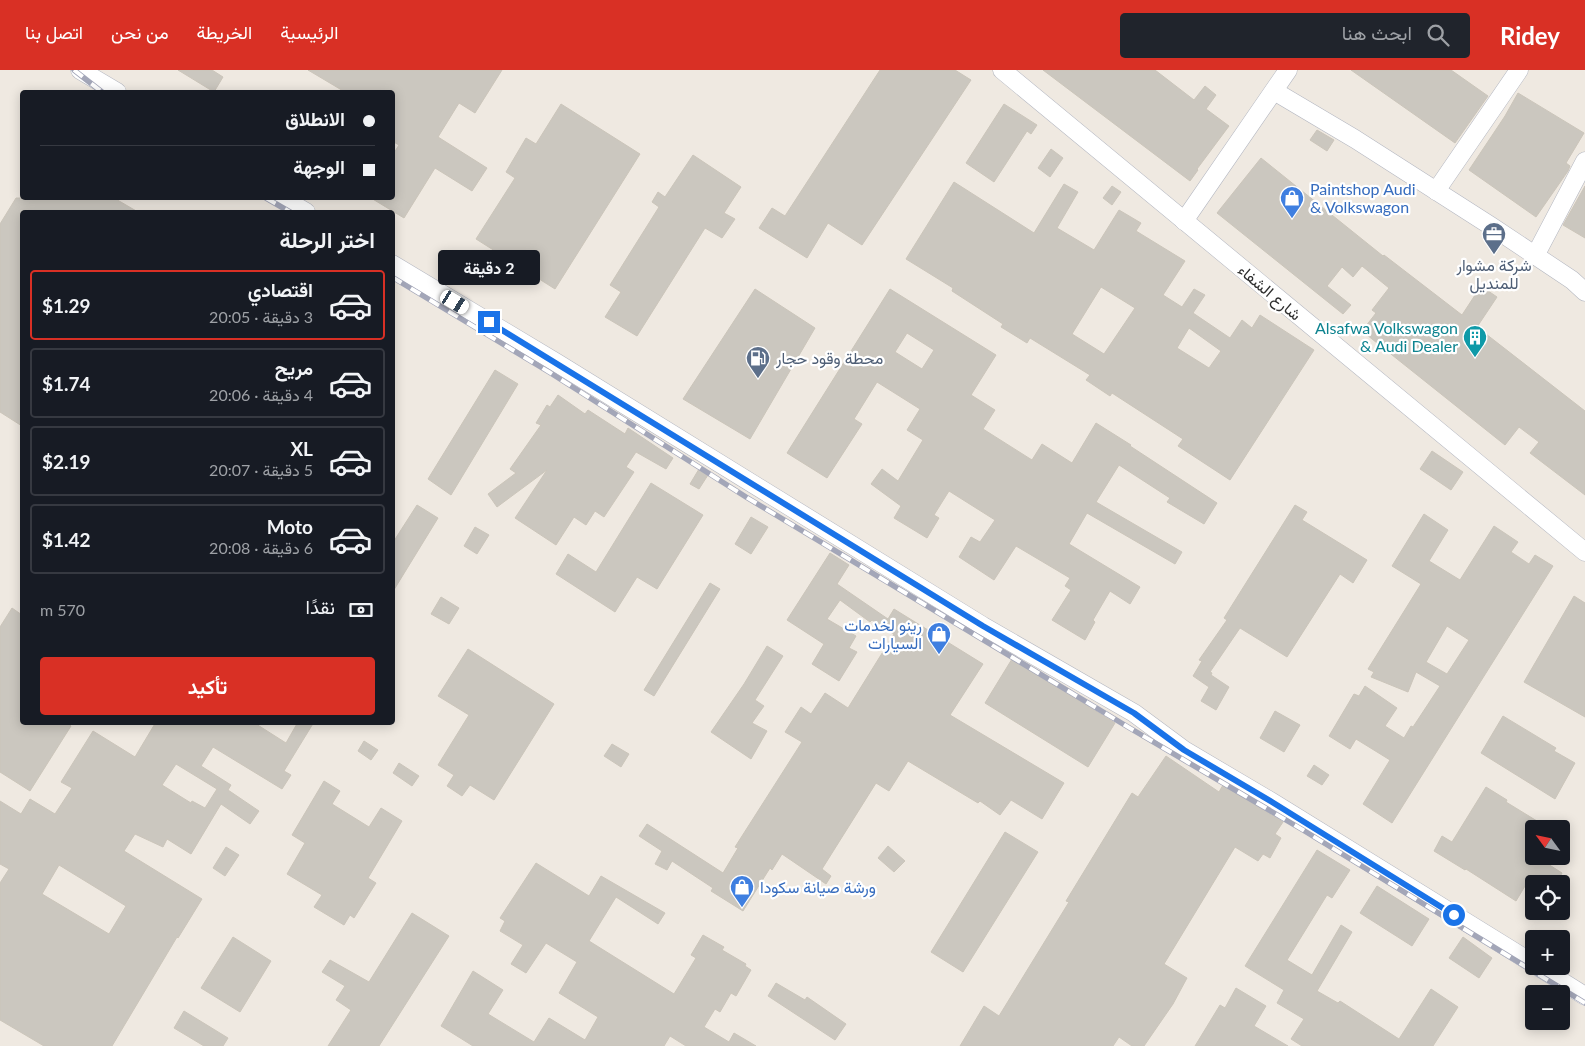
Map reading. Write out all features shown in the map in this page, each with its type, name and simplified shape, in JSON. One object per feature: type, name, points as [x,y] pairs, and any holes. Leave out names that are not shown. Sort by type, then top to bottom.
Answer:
[{"type":"street","points":[[80,70],[114,90]]},
{"type":"street","name":"شارع الشفاء","points":[[1002,70],[1585,552]]},
{"type":"street","points":[[1184,221],[1288,70]]},
{"type":"street","points":[[1436,191],[1518,70]]},
{"type":"street","points":[[1274,91],[1436,191],[1572,280],[1585,292]]},
{"type":"street","points":[[1536,256],[1585,161]]},
{"type":"street","points":[[285,200],[303,210]]},
{"type":"street","points":[[395,266],[557,363],[983,626],[1134,713],[1184,750],[1272,802],[1525,958]]},
{"type":"street","points":[[1551,975],[1585,996]]},
{"type":"building","points":[[178,70],[212,70],[223,77],[215,90],[211,90]]},
{"type":"building","points":[[308,70],[502,70],[475,113],[459,103],[438,137],[487,168],[472,191],[435,168],[404,218],[395,213],[395,210],[391,210],[374,200],[395,200],[395,151],[399,145],[395,143],[395,90],[342,90]]},
{"type":"building","points":[[880,70],[955,70],[971,80],[862,245],[828,223],[807,258],[759,228],[772,208],[785,216]]},
{"type":"building","points":[[1043,70],[1155,70],[1194,100],[1205,86],[1216,95],[1206,109],[1229,126],[1190,181]]},
{"type":"building","points":[[1351,70],[1451,70],[1488,96],[1455,143]]},
{"type":"building","points":[[1518,93],[1584,133],[1566,163],[1570,166],[1568,171],[1536,217],[1469,170]]},
{"type":"building","points":[[561,104],[640,154],[555,289],[476,239],[515,178],[506,172],[526,138],[536,144]]},
{"type":"building","points":[[1004,104],[1037,125],[1031,134],[1027,131],[994,182],[966,163]]},
{"type":"building","points":[[1317,130],[1334,140],[1327,151],[1310,140]]},
{"type":"building","points":[[1051,149],[1063,158],[1050,177],[1038,168]]},
{"type":"building","points":[[693,155],[741,187],[724,213],[735,219],[722,238],[705,228],[637,336],[605,317],[621,292],[610,285],[659,207],[652,202],[658,192],[665,197]]},
{"type":"building","points":[[1261,158],[1383,256],[1462,315],[1481,286],[1497,297],[1477,327],[1585,411],[1585,495],[1530,453],[1539,442],[1519,427],[1505,445],[1362,331],[1376,313],[1372,310],[1389,288],[1362,266],[1353,277],[1342,267],[1327,286],[1351,305],[1343,314],[1217,213]]},
{"type":"building","points":[[954,182],[1034,233],[1064,184],[1078,192],[1057,228],[1094,250],[1119,210],[1141,223],[1136,231],[1185,261],[1163,295],[1182,307],[1194,289],[1205,295],[1193,313],[1230,338],[1242,320],[1252,328],[1260,315],[1314,350],[1230,480],[1178,446],[1183,439],[1112,393],[1110,396],[1086,380],[1090,375],[1030,338],[1027,343],[1001,327],[1003,324],[952,291],[953,288],[906,259]],"holes":[[[1101,287],[1135,308],[1104,354],[1072,334]],[[1189,328],[1221,351],[1209,368],[1177,348]]]},
{"type":"building","points":[[1112,186],[1121,192],[1112,205],[1103,198]]},
{"type":"building","points":[[1585,186],[1585,238],[1563,225]]},
{"type":"building","points":[[16,198],[20,198],[20,200],[117,200],[135,210],[20,210],[20,425],[0,412],[0,224]]},
{"type":"building","points":[[755,289],[815,328],[750,439],[683,399]]},
{"type":"building","points":[[890,289],[996,355],[971,395],[995,410],[983,429],[1032,460],[1042,444],[1072,463],[1096,423],[1217,503],[1204,524],[1167,502],[1170,498],[1119,465],[1096,502],[1182,552],[1175,564],[1087,513],[1069,544],[1140,587],[1130,604],[1110,591],[1093,620],[1095,622],[1085,640],[1052,620],[1071,590],[1065,586],[1070,578],[1016,546],[994,580],[959,557],[971,537],[980,542],[995,520],[949,491],[934,515],[939,518],[927,538],[894,518],[901,506],[871,484],[882,469],[898,481],[923,440],[907,430],[920,409],[877,382],[854,419],[862,424],[827,478],[787,453]],"holes":[[[907,333],[934,350],[922,369],[895,352]]]},
{"type":"building","points":[[495,370],[518,384],[451,495],[428,479]]},
{"type":"building","points":[[558,395],[585,414],[588,410],[625,434],[628,428],[673,458],[666,469],[636,452],[626,467],[634,472],[604,517],[595,511],[586,525],[574,517],[556,545],[515,518],[547,470],[497,507],[488,494],[516,473],[510,469],[541,425],[536,423],[547,405],[550,407]]},
{"type":"building","points":[[1432,451],[1463,472],[1451,490],[1420,469]]},
{"type":"building","points":[[699,469],[708,475],[699,489],[690,484]]},
{"type":"building","points":[[651,483],[703,515],[657,589],[637,577],[615,612],[556,574],[568,554],[596,572]]},
{"type":"building","points":[[417,505],[438,518],[395,588],[395,539]]},
{"type":"building","points":[[1295,505],[1307,512],[1302,520],[1367,560],[1353,583],[1340,574],[1287,657],[1240,628],[1210,672],[1212,673],[1211,675],[1229,687],[1216,710],[1201,701],[1209,687],[1193,676],[1202,661],[1199,660],[1227,620],[1224,618]]},
{"type":"building","points":[[1424,514],[1448,530],[1429,561],[1460,580],[1494,526],[1518,542],[1511,552],[1529,564],[1535,555],[1553,566],[1392,823],[1363,804],[1390,760],[1356,739],[1350,749],[1329,736],[1354,694],[1359,696],[1365,686],[1397,708],[1385,726],[1404,738],[1440,686],[1416,672],[1408,692],[1371,677],[1374,672],[1368,669],[1421,584],[1392,566]],"holes":[[[1447,626],[1469,640],[1447,674],[1426,662]]]},
{"type":"building","points":[[751,517],[768,527],[751,554],[735,544]]},
{"type":"building","points":[[475,527],[489,535],[477,554],[464,546]]},
{"type":"building","points":[[830,553],[849,565],[837,584],[888,619],[894,609],[983,664],[950,715],[1064,783],[1042,819],[1011,800],[1000,815],[980,801],[978,803],[908,761],[889,791],[876,783],[822,869],[831,876],[826,884],[782,854],[772,870],[770,868],[743,911],[711,891],[713,888],[672,861],[667,870],[655,864],[662,851],[639,836],[647,824],[723,873],[738,848],[735,847],[802,742],[785,732],[801,707],[811,714],[825,693],[848,708],[894,634],[872,620],[870,622],[840,600],[827,619],[856,636],[849,648],[857,652],[839,681],[812,664],[824,644],[787,620]]},
{"type":"building","points":[[710,583],[720,589],[654,696],[644,690]]},
{"type":"building","points":[[1574,596],[1585,603],[1585,717],[1524,682]]},
{"type":"building","points":[[441,597],[459,608],[449,624],[431,614]]},
{"type":"building","points":[[12,608],[20,614],[20,725],[71,726],[30,791],[0,772],[0,627]]},
{"type":"building","points":[[767,646],[783,656],[755,700],[764,706],[752,723],[767,731],[751,759],[711,732]]},
{"type":"building","points":[[468,649],[554,704],[494,800],[470,785],[462,796],[447,786],[454,775],[438,765],[469,715],[438,696]]},
{"type":"building","points":[[1012,659],[1115,723],[1088,767],[985,703]]},
{"type":"building","points":[[1275,711],[1300,725],[1284,752],[1260,738]]},
{"type":"building","points":[[1503,716],[1556,748],[1554,751],[1575,763],[1555,799],[1481,753]]},
{"type":"building","points":[[154,725],[258,725],[286,743],[296,725],[312,725],[284,771],[291,775],[282,789],[213,747],[201,766],[231,785],[228,790],[259,811],[250,824],[221,804],[191,854],[167,839],[163,847],[135,834],[124,851],[202,899],[112,1046],[44,1046],[0,1020],[0,883],[9,869],[0,864],[0,801],[21,814],[30,799],[55,814],[72,788],[61,782],[93,731],[135,757]],"holes":[[[176,764],[217,789],[205,808],[192,801],[191,803],[162,785]],[[59,865],[126,906],[109,934],[42,894]]]},
{"type":"building","points":[[364,741],[378,750],[371,760],[358,751]]},
{"type":"building","points":[[612,744],[629,754],[621,767],[604,756]]},
{"type":"building","points":[[1166,756],[1219,792],[1223,785],[1283,822],[1275,834],[1281,838],[1270,858],[1263,854],[1258,861],[1235,847],[1164,964],[1187,978],[1173,1004],[1144,1046],[1132,1046],[1119,1037],[1113,1046],[960,1046],[984,1006],[999,1016],[1069,902],[1066,901],[1132,793],[1138,797]]},
{"type":"building","points":[[399,763],[419,776],[412,786],[393,773]]},
{"type":"building","points":[[1314,765],[1329,775],[1322,785],[1307,776]]},
{"type":"building","points":[[324,781],[340,791],[332,804],[369,827],[381,808],[402,821],[368,878],[376,883],[354,918],[350,915],[344,925],[314,907],[322,895],[287,874],[305,843],[292,835]]},
{"type":"building","points":[[1486,787],[1535,820],[1525,820],[1525,865],[1550,865],[1562,873],[1561,875],[1525,875],[1525,886],[1516,901],[1434,851],[1442,836],[1452,842]]},
{"type":"building","points":[[1005,832],[1038,852],[963,972],[931,952]]},
{"type":"building","points":[[888,846],[905,861],[894,872],[878,858]]},
{"type":"building","points":[[226,847],[239,855],[225,876],[213,868]]},
{"type":"building","points":[[1317,850],[1350,870],[1332,898],[1327,895],[1287,960],[1312,975],[1341,925],[1352,932],[1317,991],[1338,1003],[1340,1001],[1399,1039],[1431,989],[1458,1007],[1433,1046],[1302,1046],[1291,1039],[1304,1019],[1277,1003],[1284,990],[1245,966]]},
{"type":"building","points":[[536,863],[589,896],[601,876],[665,913],[658,924],[616,897],[589,941],[674,994],[696,958],[691,955],[703,935],[724,947],[722,950],[746,964],[745,966],[751,970],[736,996],[731,993],[720,1012],[715,1009],[704,1027],[729,1042],[734,1033],[756,1046],[686,1046],[670,1036],[664,1046],[473,1046],[441,1026],[473,971],[503,990],[488,1014],[534,1042],[549,1018],[585,1040],[598,1017],[559,993],[577,962],[546,943],[526,973],[511,964],[523,945],[500,931],[505,921],[500,918]]},
{"type":"building","points":[[1377,886],[1429,919],[1412,946],[1360,913]]},
{"type":"building","points":[[412,913],[449,936],[379,1046],[328,1046],[351,1010],[336,1000],[345,986],[322,972],[330,960],[369,982]]},
{"type":"building","points":[[233,937],[271,961],[240,1012],[201,988]]},
{"type":"building","points":[[1463,937],[1492,958],[1479,978],[1449,958]]},
{"type":"building","points":[[776,983],[805,1000],[807,997],[846,1024],[835,1040],[768,996]]},
{"type":"building","points":[[1236,988],[1266,1006],[1254,1026],[1288,1046],[1195,1046],[1220,1005],[1225,1008]]},
{"type":"building","points":[[184,1011],[228,1038],[223,1046],[204,1046],[174,1028]]},
{"type":"railway","points":[[74,70],[99,90]]},
{"type":"railway","points":[[269,200],[287,210]]},
{"type":"railway","points":[[395,279],[549,372],[746,497],[1303,830],[1585,1003]]},
{"type":"place","name":"Paintshop Audi & Volkswagon","points":[[1292,219]]},
{"type":"place","name":"شركة مشوار للمنديل","points":[[1494,255]]},
{"type":"place","name":"Alsafwa Volkswagon & Audi Dealer","points":[[1475,358]]},
{"type":"place","name":"محطة وقود حجار","points":[[758,379]]},
{"type":"place","name":"رينو لخدمات السيارات","points":[[939,655]]},
{"type":"place","name":"ورشة صيانة سكودا","points":[[742,908]]},
{"type":"route","points":[[489,322],[983,626],[1134,713],[1184,750],[1272,802],[1454,915]]}]
